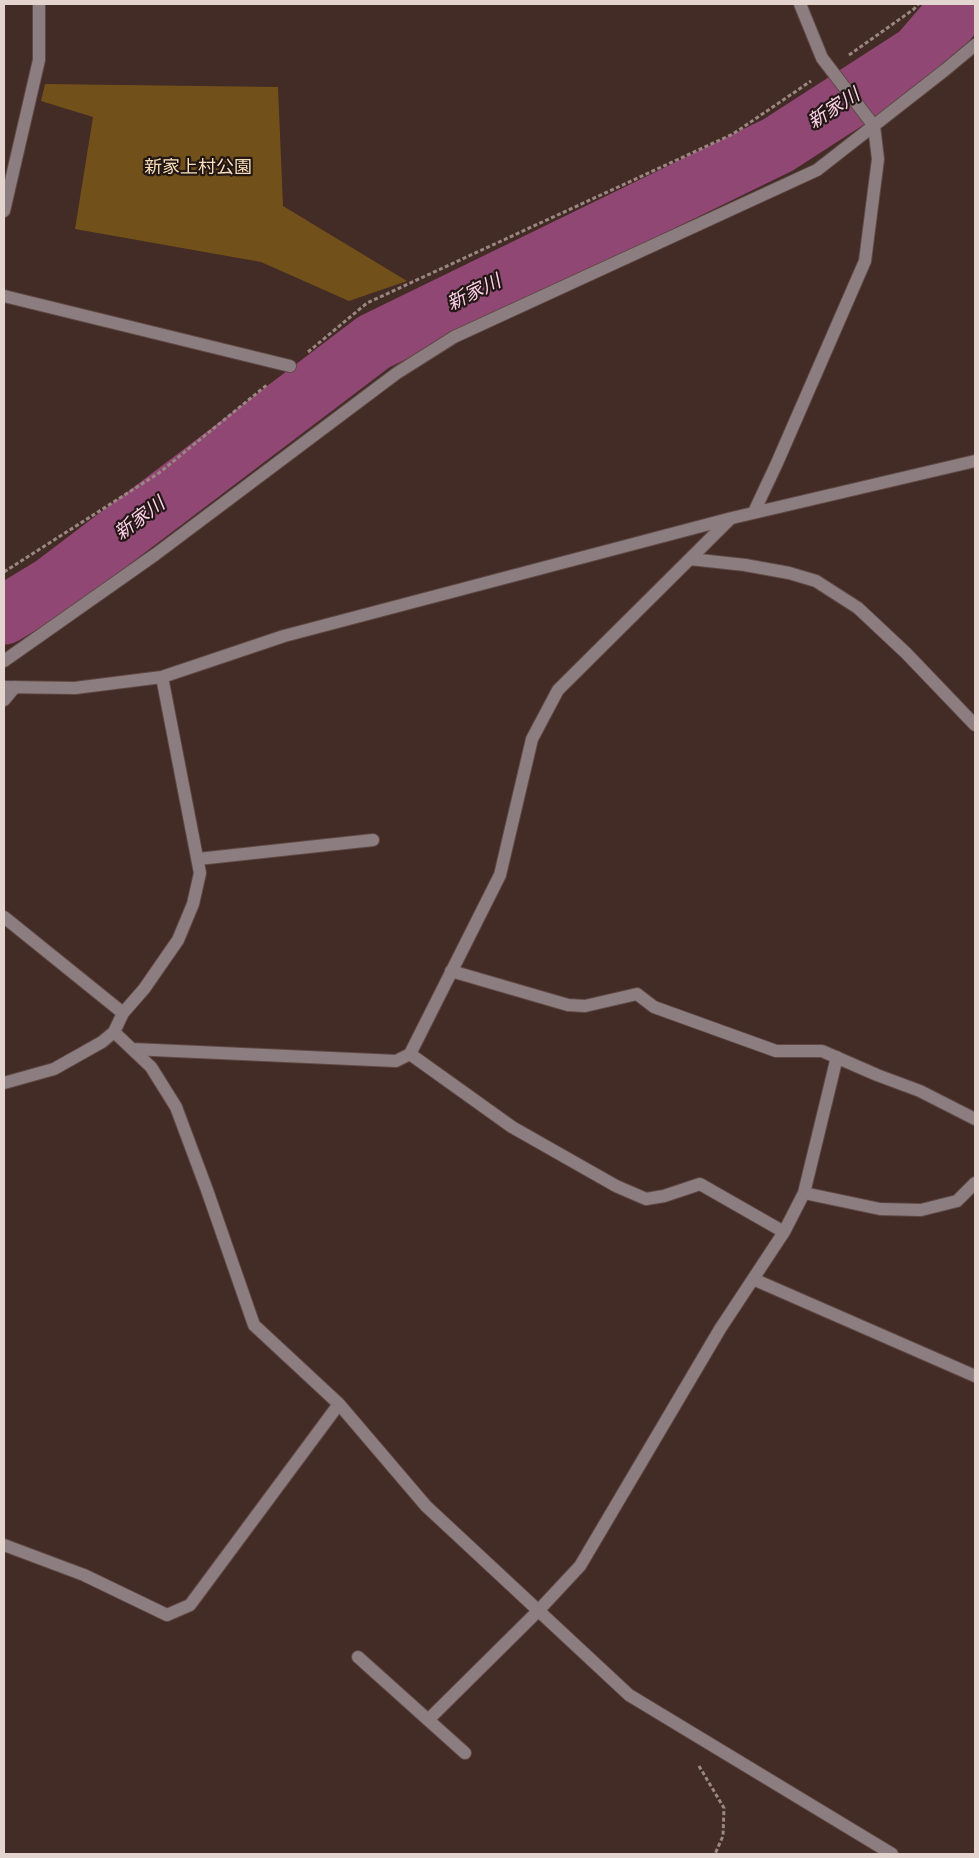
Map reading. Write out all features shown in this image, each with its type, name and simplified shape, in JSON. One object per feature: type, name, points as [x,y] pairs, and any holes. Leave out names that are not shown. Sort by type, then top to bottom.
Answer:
[{"type":"street","points":[[4,211],[39,60],[39,4]]},
{"type":"street","points":[[754,512],[864,262],[878,160],[874,126],[822,58],[800,4]]},
{"type":"street","points":[[4,661],[156,554],[397,373],[454,337],[817,170],[975,45]]},
{"type":"street","points":[[4,296],[290,366]]},
{"type":"street","points":[[4,700],[10,687],[75,688],[162,677],[284,636],[754,512],[975,461]]},
{"type":"street","points":[[132,1049],[396,1061],[410,1054],[500,875],[532,739],[558,690],[732,518]]},
{"type":"street","points":[[690,559],[745,565],[789,573],[816,581],[858,608],[906,653],[975,725]]},
{"type":"street","points":[[4,1083],[54,1069],[102,1042],[114,1032],[124,1013],[144,989],[178,940],[193,904],[200,872],[162,677]]},
{"type":"street","points":[[198,859],[373,840]]},
{"type":"street","points":[[4,916],[124,1013]]},
{"type":"street","points":[[451,972],[568,1005],[585,1006],[638,994],[654,1007],[776,1051],[822,1051],[920,1091],[975,1118]]},
{"type":"street","points":[[114,1032],[151,1067],[176,1107],[254,1325],[338,1404],[426,1506],[629,1695],[892,1854]]},
{"type":"street","points":[[410,1054],[512,1127],[616,1186],[646,1200],[700,1184],[784,1232]]},
{"type":"street","points":[[428,1720],[538,1611],[580,1566],[720,1329],[784,1232],[804,1193],[837,1057]]},
{"type":"street","points":[[804,1193],[880,1209],[921,1210],[957,1201],[975,1183]]},
{"type":"street","points":[[753,1279],[975,1376]]},
{"type":"street","points":[[4,1545],[84,1575],[167,1615],[190,1605],[338,1404]]},
{"type":"street","points":[[358,1657],[465,1753]]},
{"type":"path","points":[[4,572],[159,473],[367,303],[733,134],[914,9],[918,4]]},
{"type":"path","points":[[696,1761],[724,1808],[723,1836],[715,1854]]},
{"type":"green space","name":"新家上村公園","points":[[45,84],[278,87],[283,206],[407,281],[349,301],[261,262],[75,229],[93,117],[41,101]]},
{"type":"waterway","name":"新家川","points":[[4,615],[52,586],[374,342],[778,145],[919,54],[962,4]]}]
